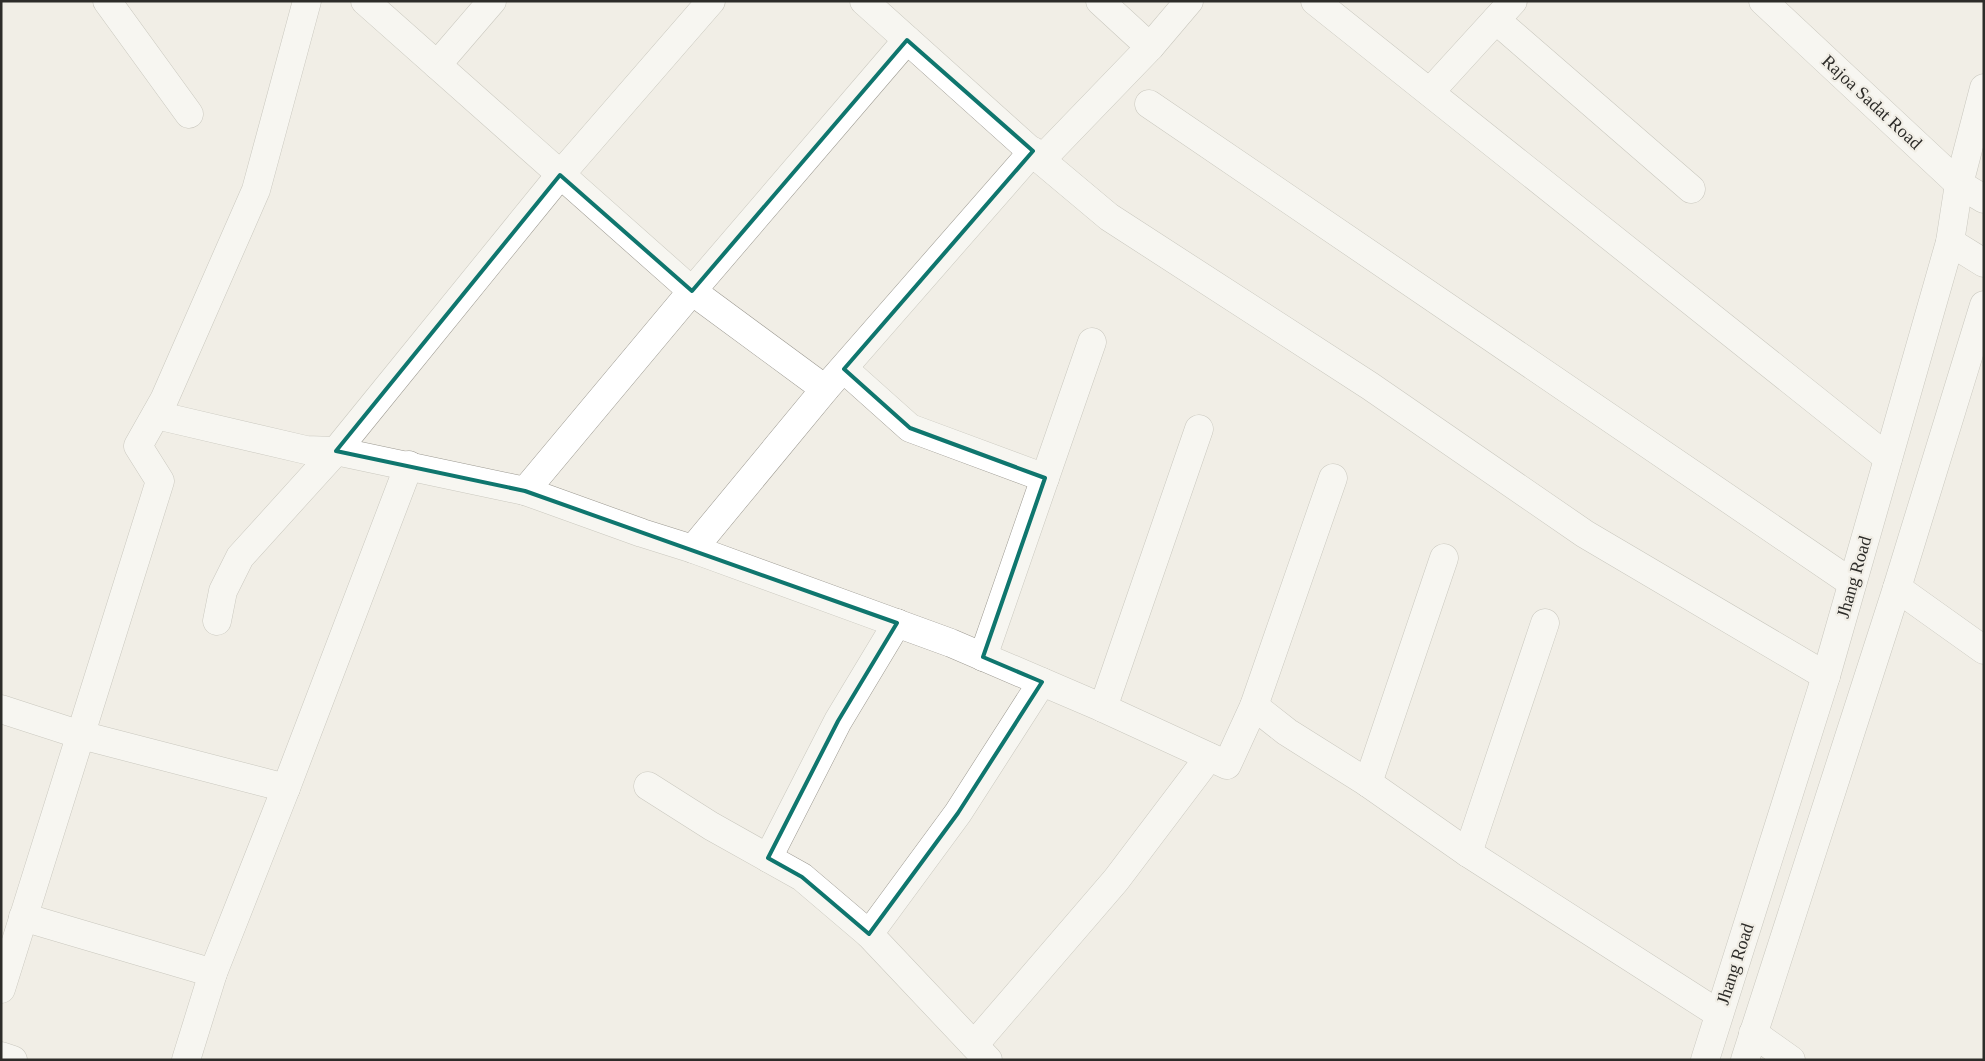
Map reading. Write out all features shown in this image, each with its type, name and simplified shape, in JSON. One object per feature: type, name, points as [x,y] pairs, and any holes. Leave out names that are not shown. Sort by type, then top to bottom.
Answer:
[{"type":"main road","points":[[107,1],[189,114]]},
{"type":"main road","points":[[1,989],[160,481],[138,446],[156,414],[256,190],[307,1]]},
{"type":"main road","points":[[365,1],[692,291],[825,389]]},
{"type":"main road","points":[[437,65],[492,1]]},
{"type":"main road","points":[[217,621],[223,591],[240,557],[336,451],[560,175],[711,1]]},
{"type":"main road","points":[[864,1],[1108,217],[1370,386],[1585,534],[1826,676]]},
{"type":"main road","points":[[1100,1],[1150,47]]},
{"type":"main road","points":[[694,549],[825,389],[1037,155],[1150,47],[1189,1]]},
{"type":"main road","points":[[1315,1],[1888,458]]},
{"type":"main road","name":"Rajoa Sadat Road","points":[[1763,1],[1959,184],[1984,199]]},
{"type":"main road","points":[[1430,92],[1505,10],[1691,190]]},
{"type":"main road","points":[[525,491],[692,291],[908,40]]},
{"type":"main road","name":"Jhang Road","points":[[1705,1060],[1826,676],[1950,242],[1959,184],[1984,88]]},
{"type":"main road","points":[[1149,104],[1852,583]]},
{"type":"main road","points":[[1950,242],[1984,263]]},
{"type":"main road","points":[[1746,1060],[1753,1033],[1897,588],[1984,305]]},
{"type":"main road","points":[[982,657],[1092,342]]},
{"type":"main road","points":[[844,369],[910,428],[1045,478]]},
{"type":"main road","points":[[156,414],[306,450],[336,451],[525,491],[642,533],[694,549],[897,623],[1103,708],[1227,765],[1254,706],[1333,478]]},
{"type":"main road","points":[[1103,708],[1199,429]]},
{"type":"main road","points":[[186,1060],[213,973],[286,788],[409,465]]},
{"type":"main road","points":[[1368,783],[1444,558]]},
{"type":"main road","points":[[1897,588],[1984,650]]},
{"type":"main road","points":[[768,858],[838,722],[897,623]]},
{"type":"main road","points":[[1468,853],[1545,623]]},
{"type":"main road","points":[[869,934],[958,812],[1042,682]]},
{"type":"main road","points":[[1254,706],[1287,732],[1368,783],[1468,853],[1719,1014]]},
{"type":"main road","points":[[1,709],[81,735],[286,788]]},
{"type":"main road","points":[[648,786],[711,826],[802,877],[869,934],[981,1052],[1116,880],[1209,757]]},
{"type":"main road","points":[[23,917],[213,973]]},
{"type":"main road","points":[[1753,1033],[1791,1060]]},
{"type":"main road","points":[[1,1056],[13,1060]]},
{"type":"highlighted area","points":[[907,40],[1033,151],[844,369],[910,428],[1045,478],[983,657],[1042,682],[958,813],[869,934],[802,877],[768,858],[838,721],[897,623],[525,491],[336,451],[560,175],[692,291]]}]
